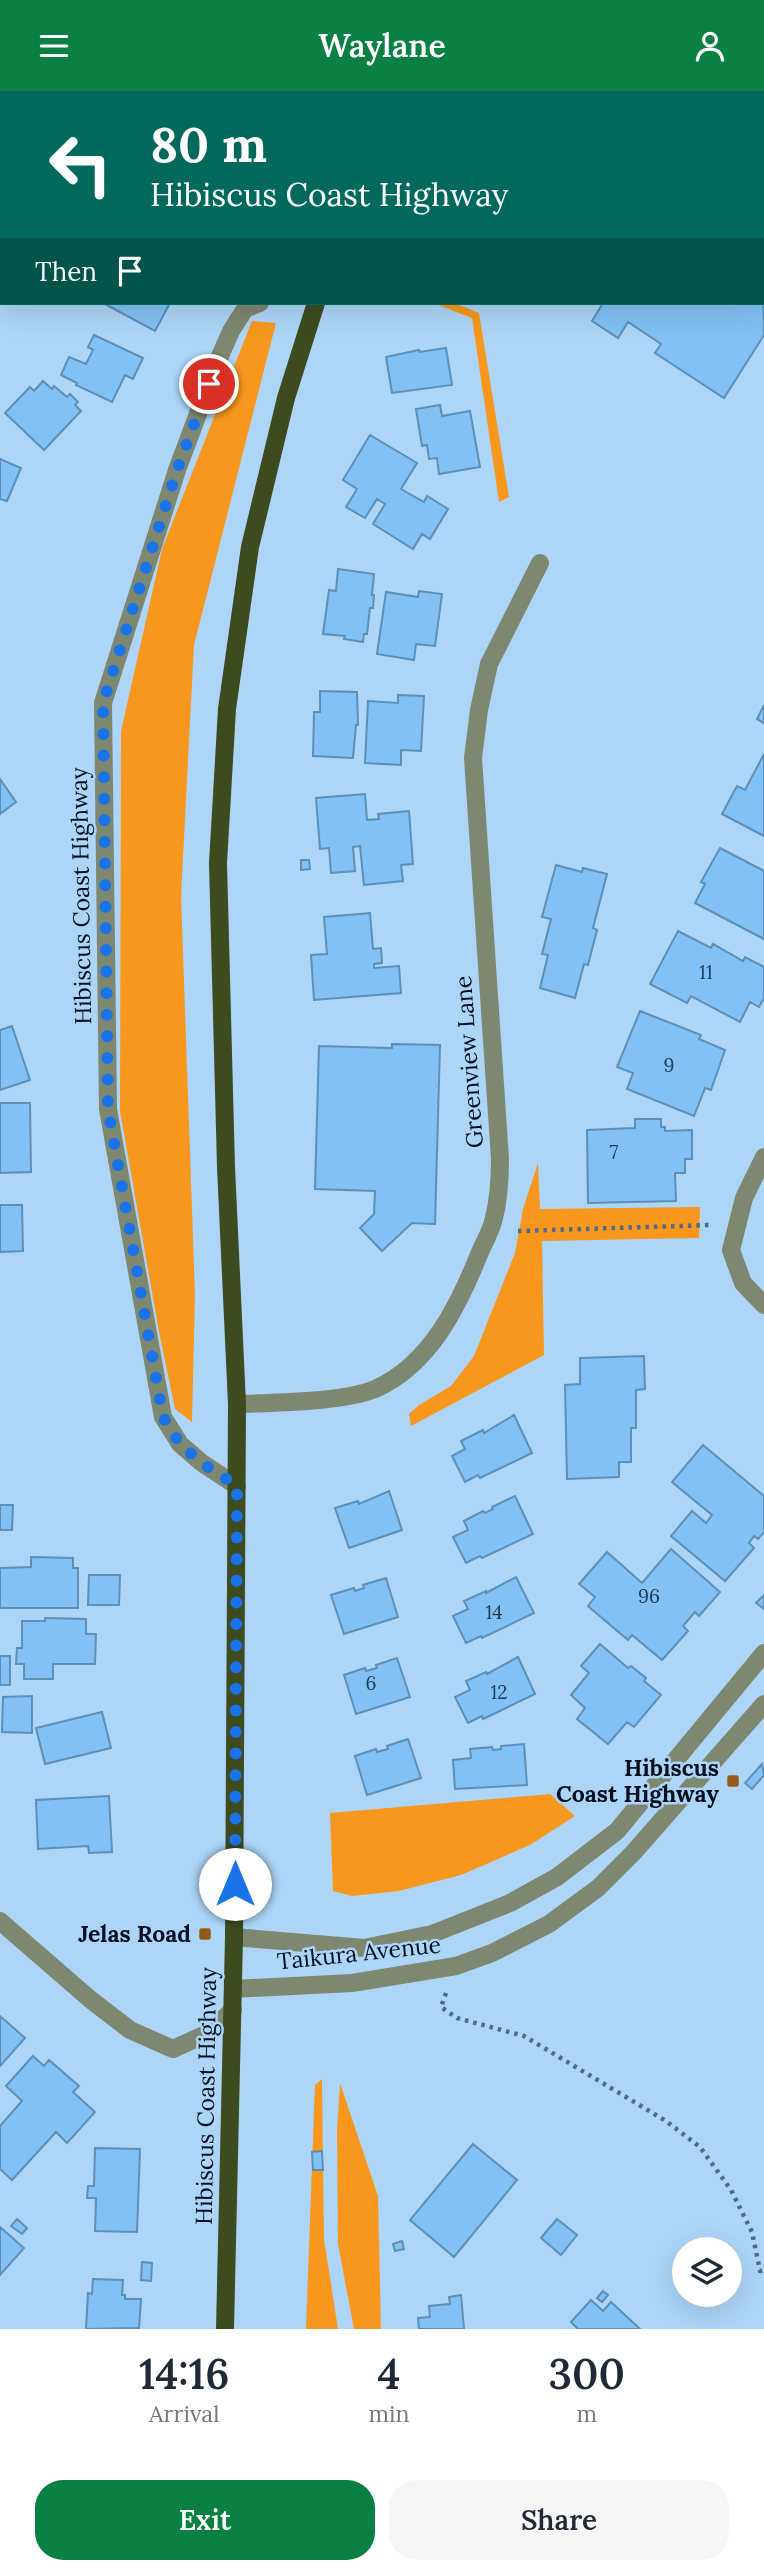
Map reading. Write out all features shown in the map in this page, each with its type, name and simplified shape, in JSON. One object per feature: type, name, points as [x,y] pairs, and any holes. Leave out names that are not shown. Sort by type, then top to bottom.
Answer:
[{"type":"main road","name":"Hibiscus Coast Highway","points":[[225,2329],[234,1937],[237,1404],[226,1167],[218,863],[227,709],[250,547],[286,398],[315,305]]},
{"type":"street","name":"Hibiscus Coast Highway","points":[[237,1486],[202,1463],[180,1444],[163,1417],[108,1109],[103,703],[177,470],[217,363],[231,331],[245,309],[254,305]]},
{"type":"street","name":"Greenview Lane","points":[[237,1404],[345,1396],[374,1389],[397,1376],[438,1335],[467,1285],[494,1221],[500,1185],[500,1159],[472,758],[478,710],[489,664],[540,563]]},
{"type":"street","points":[[764,1157],[744,1198],[731,1250],[743,1283],[764,1305]]},
{"type":"street","name":"Taikura Avenue","points":[[234,1937],[364,1948],[432,1934],[510,1903],[557,1877],[617,1831],[764,1653]]},
{"type":"street","name":"Taikura Avenue","points":[[233,1989],[352,1983],[456,1966],[492,1953],[550,1924],[598,1888],[633,1853],[764,1704]]},
{"type":"street","points":[[0,1921],[130,2030],[173,2049],[206,2033],[233,2010]]},
{"type":"path","points":[[489,1232],[738,1224]]},
{"type":"path","points":[[456,1966],[440,2007],[457,2018],[524,2036],[666,2121],[699,2147],[732,2190],[752,2232],[760,2271],[764,2270]]},
{"type":"shaded area","points":[[438,305],[459,305],[479,313],[509,497],[499,502],[472,318]]},
{"type":"shaded area","points":[[252,321],[276,323],[194,645],[181,896],[195,1295],[192,1422],[175,1409],[120,1111],[121,731],[162,549]]},
{"type":"shaded area","points":[[538,1163],[540,1209],[700,1207],[699,1238],[542,1241],[544,1355],[411,1426],[409,1414],[451,1386],[474,1356],[515,1253],[523,1209]]},
{"type":"shaded area","points":[[550,1794],[575,1816],[530,1845],[461,1875],[399,1891],[352,1896],[333,1891],[330,1813]]},
{"type":"shaded area","points":[[322,2079],[324,2239],[338,2329],[306,2329],[315,2085]]},
{"type":"shaded area","points":[[340,2083],[378,2196],[381,2329],[354,2329],[338,2244],[337,2131]]},
{"type":"building","points":[[107,305],[169,305],[155,331]]},
{"type":"building","points":[[602,305],[763,305],[764,335],[724,398],[655,353],[661,344],[628,322],[618,338],[592,321]]},
{"type":"building","points":[[94,335],[143,358],[133,379],[125,375],[112,402],[61,375],[69,357],[86,364],[93,350],[88,347]]},
{"type":"building","points":[[446,348],[452,385],[392,393],[386,357]]},
{"type":"building","points":[[43,381],[67,397],[70,394],[78,402],[75,405],[81,411],[44,450],[5,413],[30,387],[34,391]]},
{"type":"building","points":[[440,405],[442,416],[470,411],[480,467],[439,474],[437,458],[429,459],[427,445],[422,446],[416,409]]},
{"type":"building","points":[[370,435],[417,463],[401,489],[424,502],[427,496],[448,509],[430,539],[422,534],[413,549],[373,524],[385,504],[377,499],[365,518],[346,507],[357,489],[343,480]]},
{"type":"building","points":[[0,459],[21,468],[7,501],[0,499]]},
{"type":"building","points":[[338,569],[374,574],[373,608],[370,608],[367,634],[364,634],[363,642],[344,639],[345,636],[323,634],[329,590],[336,591]]},
{"type":"building","points":[[419,591],[442,594],[435,646],[416,644],[414,660],[377,654],[386,592],[418,597]]},
{"type":"building","points":[[320,691],[357,692],[358,725],[353,758],[313,756],[314,712],[320,712]]},
{"type":"building","points":[[398,695],[424,696],[421,751],[401,750],[401,765],[365,763],[368,701],[398,703]]},
{"type":"building","points":[[764,705],[764,723],[757,719]]},
{"type":"building","points":[[764,754],[764,836],[722,814],[737,786],[745,790]]},
{"type":"building","points":[[0,779],[16,802],[0,814]]},
{"type":"building","points":[[365,794],[367,820],[379,819],[378,814],[409,811],[413,864],[401,865],[403,881],[364,885],[360,846],[353,847],[355,871],[331,873],[329,848],[320,849],[316,798]]},
{"type":"building","points":[[720,848],[764,871],[764,939],[695,903],[705,884],[701,882]]},
{"type":"building","points":[[301,860],[309,860],[310,869],[301,870]]},
{"type":"building","points":[[556,865],[582,872],[583,868],[607,874],[593,928],[597,930],[588,965],[584,964],[575,998],[540,988],[548,955],[542,954],[551,919],[542,917]]},
{"type":"building","points":[[370,913],[373,949],[381,948],[382,963],[374,964],[374,968],[399,966],[401,993],[314,1000],[311,955],[327,954],[324,917]]},
{"type":"building","points":[[678,931],[711,948],[713,944],[743,961],[745,957],[764,967],[764,998],[759,1007],[750,1002],[740,1022],[691,996],[687,1003],[650,984]]},
{"type":"building","points":[[640,1011],[701,1035],[699,1039],[725,1050],[711,1090],[705,1088],[694,1116],[627,1089],[633,1073],[617,1067]]},
{"type":"building","points":[[12,1026],[30,1080],[0,1090],[0,1030]]},
{"type":"building","points":[[392,1044],[440,1045],[435,1224],[412,1223],[382,1251],[360,1228],[374,1214],[375,1191],[315,1189],[319,1046],[392,1048]]},
{"type":"building","points":[[0,1103],[30,1103],[31,1172],[0,1173]]},
{"type":"building","points":[[635,1119],[661,1119],[661,1127],[665,1127],[665,1131],[692,1130],[692,1159],[685,1159],[685,1173],[675,1173],[676,1201],[588,1203],[587,1130],[635,1128]]},
{"type":"building","points":[[0,1205],[22,1205],[23,1251],[0,1252]]},
{"type":"building","points":[[644,1356],[645,1389],[636,1390],[636,1428],[631,1428],[631,1462],[619,1462],[619,1477],[567,1479],[565,1385],[580,1384],[580,1358]]},
{"type":"building","points":[[514,1415],[532,1453],[480,1478],[478,1475],[465,1482],[452,1456],[465,1449],[461,1441],[483,1430],[484,1433]]},
{"type":"building","points":[[703,1445],[764,1496],[764,1532],[758,1539],[754,1536],[749,1543],[754,1548],[725,1581],[671,1536],[692,1511],[706,1523],[712,1515],[672,1482]]},
{"type":"building","points":[[389,1491],[402,1530],[349,1548],[335,1508],[358,1501],[359,1504]]},
{"type":"building","points":[[515,1496],[533,1534],[466,1563],[453,1537],[468,1530],[464,1521]]},
{"type":"building","points":[[0,1505],[13,1505],[12,1530],[0,1530]]},
{"type":"building","points":[[671,1549],[720,1592],[699,1616],[695,1612],[683,1626],[688,1631],[662,1660],[632,1635],[628,1640],[588,1606],[595,1597],[579,1584],[607,1552],[642,1583]]},
{"type":"building","points":[[31,1557],[73,1558],[73,1568],[78,1568],[78,1608],[0,1608],[0,1568],[31,1567]]},
{"type":"building","points":[[89,1575],[120,1575],[119,1605],[88,1605]]},
{"type":"building","points":[[516,1577],[534,1613],[466,1643],[453,1616],[468,1609],[464,1601]]},
{"type":"building","points":[[386,1578],[398,1617],[344,1634],[331,1595],[354,1588],[355,1591],[364,1588],[363,1585]]},
{"type":"building","points":[[764,1595],[764,1609],[756,1603]]},
{"type":"building","points":[[45,1618],[86,1619],[86,1634],[96,1634],[95,1664],[53,1664],[53,1679],[24,1679],[24,1664],[16,1664],[17,1648],[22,1648],[22,1621],[45,1621]]},
{"type":"building","points":[[600,1644],[628,1668],[631,1666],[646,1678],[644,1681],[661,1695],[634,1727],[627,1722],[608,1744],[577,1719],[585,1708],[571,1695],[589,1673],[581,1666]]},
{"type":"building","points":[[0,1656],[10,1656],[10,1685],[0,1685]]},
{"type":"building","points":[[518,1657],[535,1694],[483,1719],[482,1716],[468,1723],[455,1697],[470,1690],[466,1681],[486,1672],[487,1674]]},
{"type":"building","points":[[397,1658],[410,1697],[356,1714],[344,1675],[365,1668],[366,1671],[377,1668],[376,1665]]},
{"type":"building","points":[[32,1696],[32,1733],[2,1732],[3,1697]]},
{"type":"building","points":[[102,1712],[111,1748],[45,1764],[36,1728]]},
{"type":"building","points":[[408,1739],[421,1778],[367,1795],[355,1756],[376,1749],[377,1752],[388,1749],[387,1746]]},
{"type":"building","points":[[524,1744],[527,1785],[455,1789],[453,1760],[471,1758],[470,1749],[492,1747],[493,1750],[501,1749],[501,1746]]},
{"type":"building","points":[[762,1764],[764,1775],[752,1789],[745,1783]]},
{"type":"building","points":[[109,1796],[112,1852],[89,1853],[88,1846],[38,1849],[36,1800]]},
{"type":"building","points":[[0,2016],[25,2038],[0,2066]]},
{"type":"building","points":[[33,2056],[44,2066],[49,2060],[79,2086],[73,2092],[95,2112],[67,2143],[56,2132],[12,2180],[0,2169],[0,2126],[22,2101],[6,2086]]},
{"type":"building","points":[[473,2144],[517,2180],[454,2257],[410,2220]]},
{"type":"building","points":[[95,2148],[140,2149],[137,2232],[95,2231],[96,2198],[87,2198],[88,2186],[94,2186]]},
{"type":"building","points":[[322,2151],[323,2170],[313,2170],[312,2152]]},
{"type":"building","points":[[17,2219],[27,2228],[22,2234],[11,2226]]},
{"type":"building","points":[[557,2219],[577,2235],[561,2255],[541,2238]]},
{"type":"building","points":[[0,2227],[24,2248],[0,2275]]},
{"type":"building","points":[[402,2241],[404,2249],[395,2251],[393,2244]]},
{"type":"building","points":[[142,2262],[152,2263],[151,2281],[141,2280]]},
{"type":"building","points":[[93,2279],[123,2280],[122,2295],[125,2295],[125,2299],[141,2299],[139,2328],[86,2329],[88,2293],[92,2294]]},
{"type":"building","points":[[603,2291],[608,2295],[602,2302],[597,2298]]},
{"type":"building","points":[[461,2295],[464,2329],[419,2329],[418,2318],[430,2317],[429,2306],[450,2304],[449,2297]]},
{"type":"building","points":[[591,2300],[603,2311],[611,2302],[640,2329],[578,2329],[571,2322]]},
{"type":"place","name":"Hibiscus Coast Highway","points":[[733,1781]]},
{"type":"place","name":"Jelas Road","points":[[205,1934]]},
{"type":"route","points":[[209,384],[177,470],[103,703],[108,1109],[163,1417],[180,1444],[202,1463],[237,1486],[235,1884]]}]
